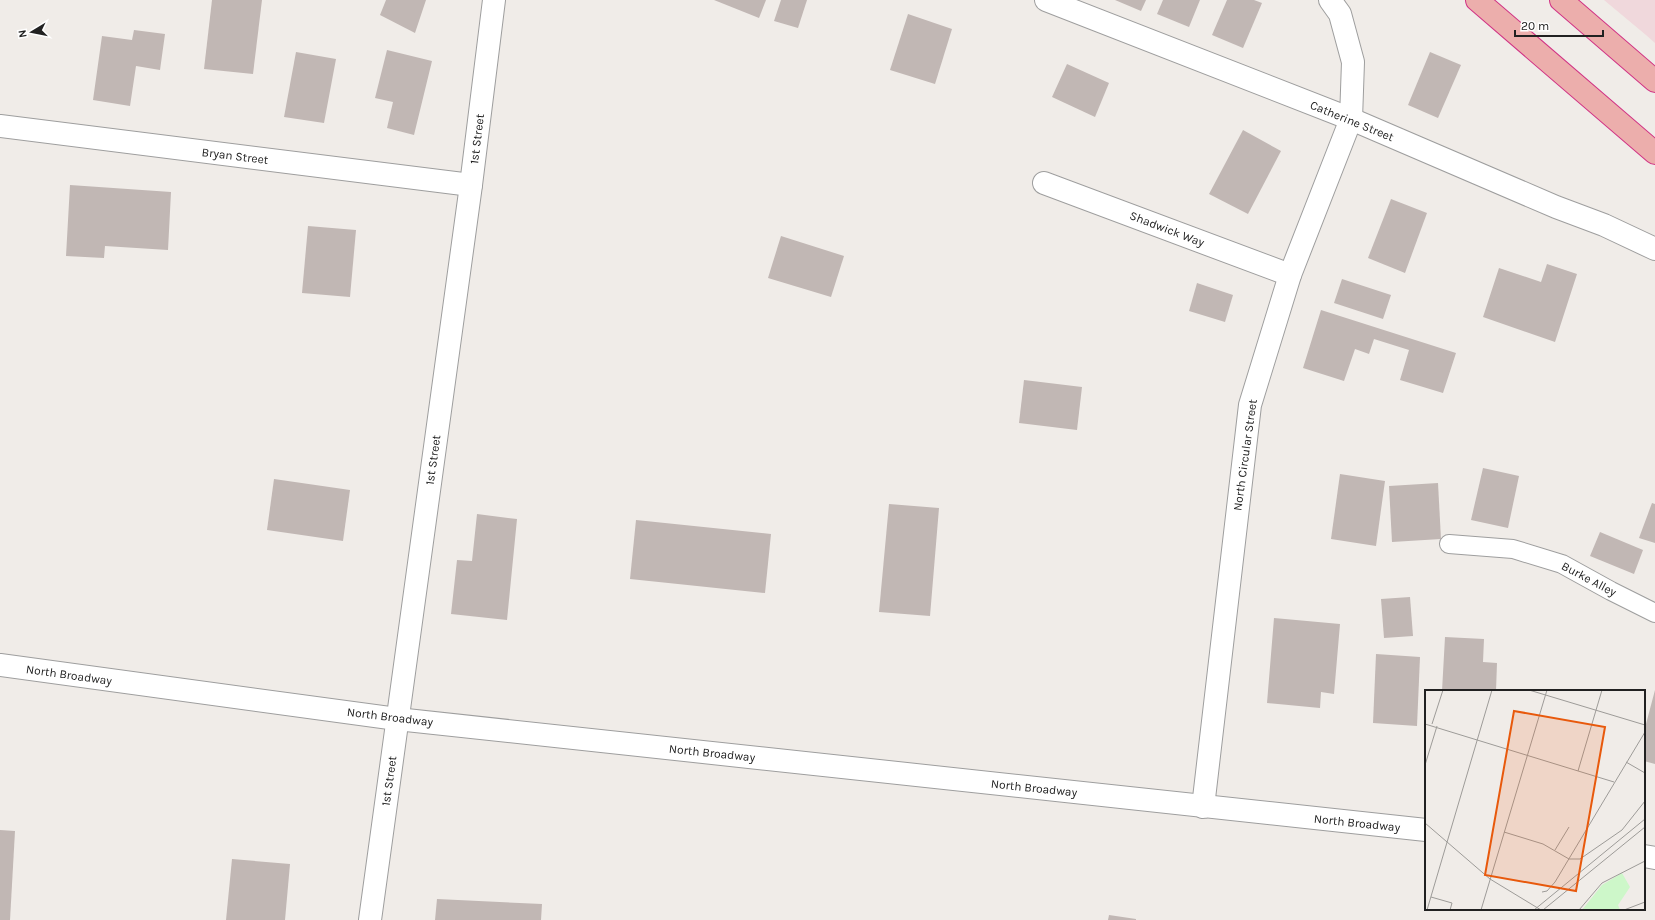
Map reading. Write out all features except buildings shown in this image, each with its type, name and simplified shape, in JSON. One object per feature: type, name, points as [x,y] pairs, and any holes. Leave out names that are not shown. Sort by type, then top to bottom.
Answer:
[{"type":"highway","points":[[1478,0],[1655,152]]},
{"type":"highway","points":[[1561,0],[1655,81]]},
{"type":"street","name":"1st Street","points":[[370,920],[471,185],[494,0]]},
{"type":"street","name":"Catherine Street","points":[[1046,0],[1351,119],[1655,249]]},
{"type":"street","name":"North Circular Street","points":[[1203,807],[1250,405],[1290,275],[1351,119],[1353,62],[1340,14],[1330,0]]},
{"type":"street","name":"Bryan Street","points":[[0,126],[471,185]]},
{"type":"street","name":"Shadwick Way","points":[[1044,182],[1290,275]]},
{"type":"street","name":"North Broadway","points":[[0,665],[397,719],[1425,830]]},
{"type":"street","points":[[1645,856],[1655,858]]},
{"type":"lane","name":"Burke Alley","points":[[1449,544],[1513,549],[1562,564],[1655,613]]},
{"type":"shaded area","points":[[1604,0],[1655,0],[1655,43],[1646,35]]}]
